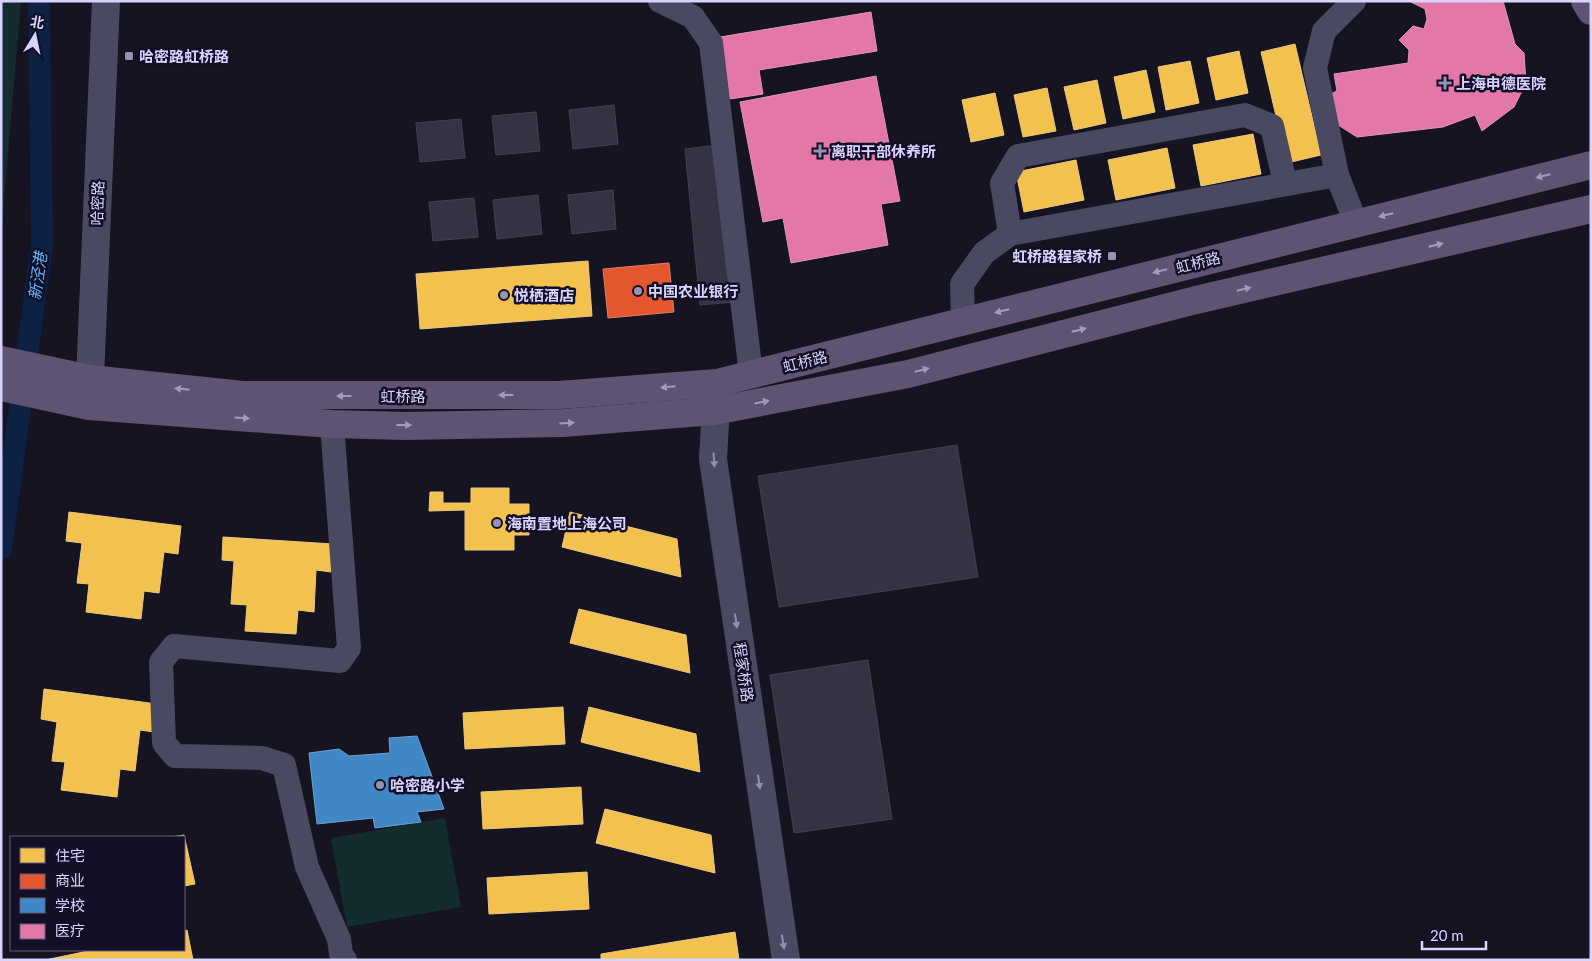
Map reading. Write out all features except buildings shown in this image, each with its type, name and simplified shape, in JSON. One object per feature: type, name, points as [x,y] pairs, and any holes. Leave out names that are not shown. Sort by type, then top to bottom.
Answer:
[{"type":"main road","points":[[1585,1],[1591,11]]},
{"type":"main road","name":"虹桥路","points":[[89,393],[331,396],[559,395],[717,383],[1591,165]]},
{"type":"main road","name":"虹桥路","points":[[1,360],[50,384],[89,393],[332,424],[406,426],[563,423],[714,411],[908,374],[1196,300],[1591,209]]},
{"type":"main road","name":"虹桥路","points":[[1,387],[50,384]]},
{"type":"street","name":"哈密路","points":[[89,393],[106,1]]},
{"type":"street","points":[[660,1],[693,17],[711,43],[751,374]]},
{"type":"street","points":[[1354,1],[1324,31],[1314,68],[1337,175],[1356,223]]},
{"type":"street","points":[[1010,234],[1002,183],[1018,156],[1245,115],[1272,126],[1285,183]]},
{"type":"street","points":[[963,321],[962,284],[984,253],[1010,234],[1337,175]]},
{"type":"street","name":"程家桥路","points":[[717,383],[714,411],[713,460],[786,960]]},
{"type":"street","points":[[332,424],[348,648],[340,661],[174,646],[161,662],[164,743],[175,756],[262,758],[284,765],[307,867],[339,938],[341,954],[345,960]]},
{"type":"green space","points":[[1,1],[21,1],[1,237]]},
{"type":"green space","points":[[445,818],[461,907],[347,927],[331,838]]},
{"type":"waterway","name":"新泾港","points":[[1,549],[42,244],[39,1]]},
{"type":"place","name":"哈密路虹桥路","points":[[129,56]]},
{"type":"place","name":"上海申德医院","points":[[1445,83]]},
{"type":"place","name":"离职干部休养所","points":[[820,151]]},
{"type":"place","name":"虹桥路程家桥","points":[[1112,256]]},
{"type":"place","name":"中国农业银行","points":[[638,291]]},
{"type":"place","name":"悦栖酒店","points":[[504,295]]},
{"type":"place","name":"海南置地上海公司","points":[[497,523]]},
{"type":"place","name":"哈密路小学","points":[[380,785]]}]
